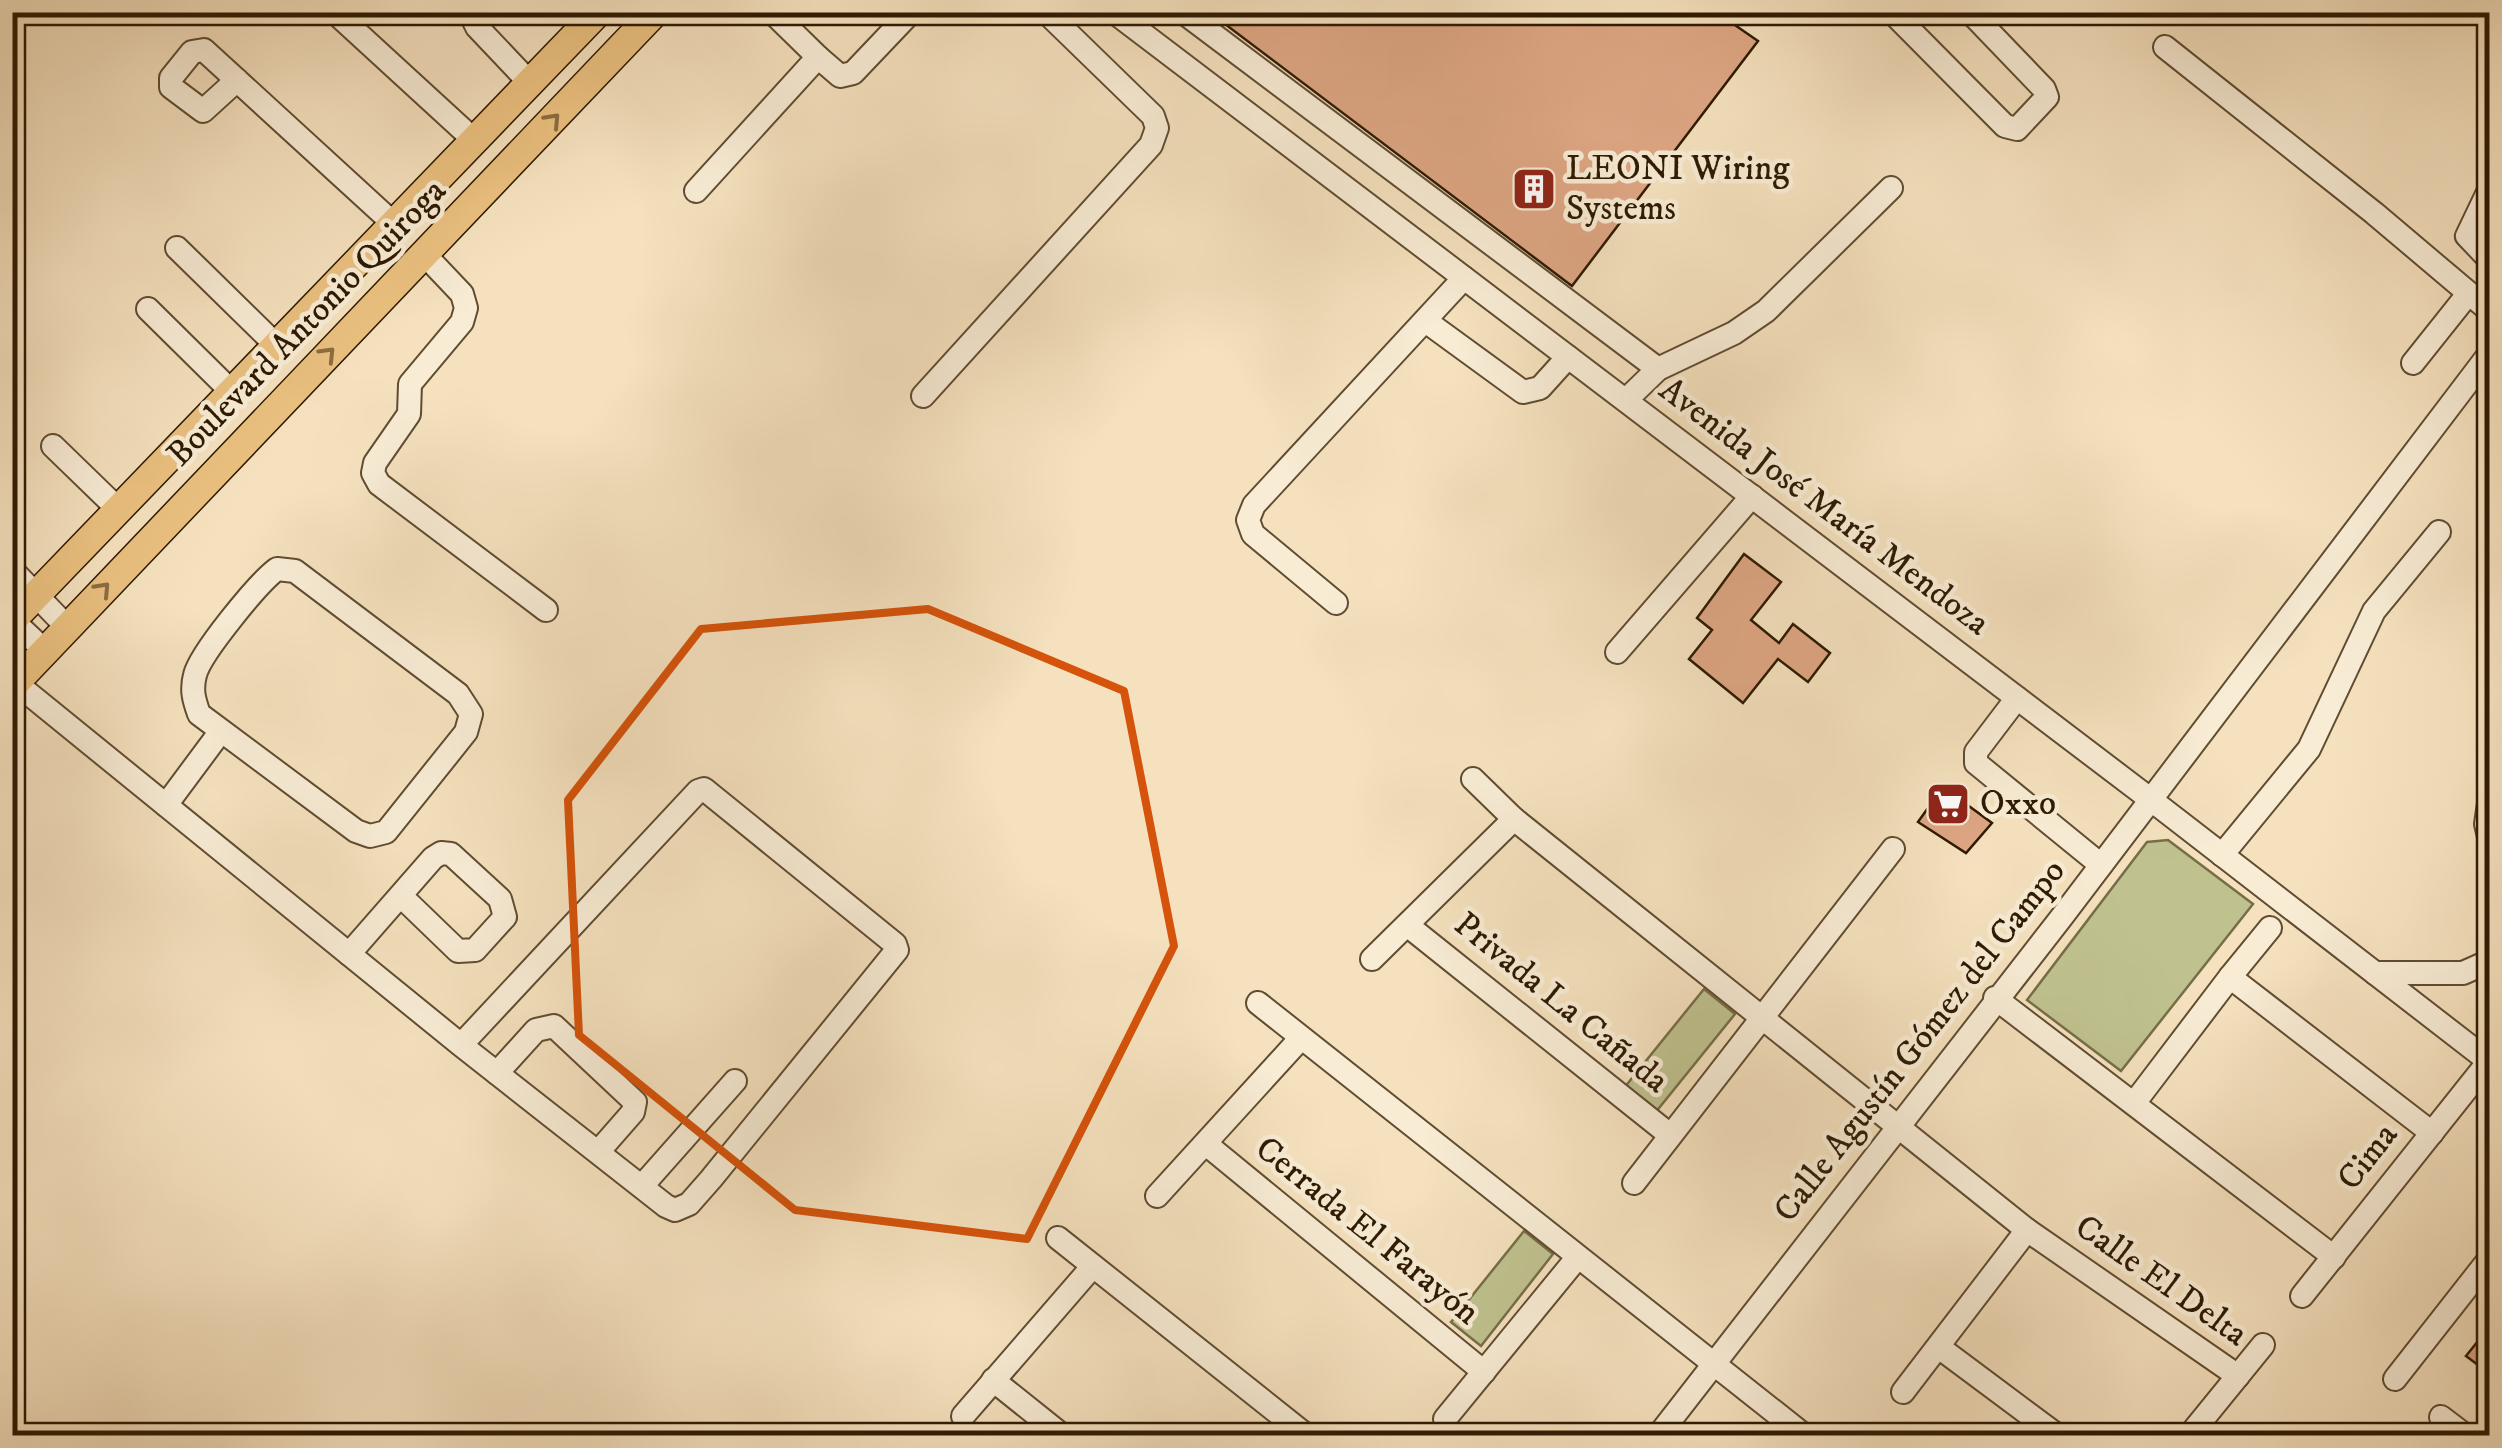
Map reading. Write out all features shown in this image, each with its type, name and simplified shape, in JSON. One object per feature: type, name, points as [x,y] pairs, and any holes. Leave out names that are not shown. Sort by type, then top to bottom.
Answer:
[{"type":"main road","name":"Boulevard Antonio Quiroga","points":[[13,683],[656,12]]},
{"type":"main road","name":"Boulevard Antonio Quiroga","points":[[13,620],[592,15]]},
{"type":"street","points":[[479,12],[474,20],[476,27],[530,83]]},
{"type":"street","points":[[772,12],[840,76],[853,73],[911,12]]},
{"type":"street","points":[[924,396],[1151,144],[1157,128],[1154,116],[1046,12]]},
{"type":"street","name":"Avenida José María Mendoza","points":[[1114,12],[2018,698],[2489,1062]]},
{"type":"street","points":[[1182,12],[1658,369]]},
{"type":"street","points":[[1892,12],[2004,126],[2017,129],[2044,102],[2044,89],[1970,12]]},
{"type":"street","points":[[341,14],[474,140]]},
{"type":"street","points":[[2165,48],[2374,213],[2490,312]]},
{"type":"street","points":[[237,80],[211,108],[198,110],[171,87],[170,78],[192,52],[204,50],[237,80],[394,224]]},
{"type":"street","points":[[696,192],[818,56]]},
{"type":"street","points":[[1626,400],[1658,369],[1734,334],[1766,311],[1891,188]]},
{"type":"street","points":[[2490,188],[2468,236],[2490,260]]},
{"type":"street","points":[[177,248],[276,346]]},
{"type":"street","points":[[425,255],[462,294],[466,308],[462,322],[410,384],[409,414],[375,463],[373,472],[379,484],[546,610]]},
{"type":"street","points":[[1336,603],[1253,534],[1248,520],[1254,505],[1464,278]]},
{"type":"street","points":[[2413,364],[2468,294]]},
{"type":"street","points":[[148,309],[232,392]]},
{"type":"street","points":[[1427,322],[1523,392],[1540,388],[1568,357]]},
{"type":"street","name":"Calle Agustín Gómez del Campo","points":[[1658,1436],[2101,865],[2490,353]]},
{"type":"street","points":[[54,446],[118,510]]},
{"type":"street","points":[[1617,652],[1752,496]]},
{"type":"street","points":[[2222,855],[2309,748],[2374,612],[2439,532]]},
{"type":"street","points":[[12,570],[68,627]]},
{"type":"street","points":[[276,570],[295,570],[458,694],[471,714],[466,732],[386,832],[370,836],[356,831],[222,731],[199,714],[192,694],[195,672],[261,581],[276,570]]},
{"type":"street","points":[[13,620],[45,651]]},
{"type":"street","points":[[13,683],[461,1045],[666,1206],[682,1209],[689,1204],[897,950],[895,944],[711,791],[698,791],[461,1045]]},
{"type":"street","points":[[2018,698],[1976,752],[1976,763],[2101,865]]},
{"type":"street","points":[[166,805],[222,731]]},
{"type":"street","points":[[1473,780],[1514,818],[2028,1230]]},
{"type":"street","points":[[2490,796],[2486,824],[2490,840]]},
{"type":"street","name":"Privada La Cañada","points":[[1372,960],[1514,818]]},
{"type":"street","name":"Privada La Cañada","points":[[1634,1183],[1893,849]]},
{"type":"street","points":[[349,954],[433,858],[441,853],[450,854],[500,899],[505,916],[475,950],[458,952],[401,896]]},
{"type":"street","name":"Privada La Cañada","points":[[1407,925],[1670,1135]]},
{"type":"street","points":[[2135,1102],[2270,928]]},
{"type":"street","points":[[2375,973],[2462,974],[2490,961]]},
{"type":"street","name":"Cima","points":[[2230,977],[2432,1133],[2302,1296]]},
{"type":"street","points":[[1996,998],[2334,1256]]},
{"type":"street","points":[[1258,1003],[1805,1436]]},
{"type":"street","points":[[497,1073],[536,1030],[554,1026],[635,1102],[633,1112],[598,1152]]},
{"type":"street","name":"Cerrada El Farayón","points":[[1157,1196],[1301,1038]]},
{"type":"street","points":[[2432,1133],[2489,1062]]},
{"type":"street","points":[[642,1186],[736,1081]]},
{"type":"street","name":"Cerrada El Farayón","points":[[1206,1144],[1484,1372]]},
{"type":"street","name":"Calle El Delta","points":[[1903,1392],[2028,1230],[2238,1376],[2189,1436]]},
{"type":"street","points":[[1058,1238],[1307,1436]]},
{"type":"street","name":"Cerrada El Farayón","points":[[1445,1419],[1577,1258]]},
{"type":"street","points":[[2395,1378],[2490,1258]]},
{"type":"street","points":[[963,1416],[1093,1266]]},
{"type":"street","points":[[2238,1376],[2263,1345]]},
{"type":"street","points":[[1940,1348],[2058,1436]]},
{"type":"street","points":[[993,1380],[1063,1436]]},
{"type":"street","points":[[2442,1416],[2466,1436]]},
{"type":"highlighted area","points":[[928,609],[1124,691],[1174,946],[1027,1239],[795,1210],[579,1035],[568,800],[701,629]]},
{"type":"green space","points":[[2168,840],[2253,904],[2121,1071],[2027,1000],[2147,842]]},
{"type":"green space","points":[[1704,989],[1735,1014],[1655,1113],[1624,1088]]},
{"type":"green space","points":[[1524,1231],[1553,1254],[1481,1346],[1451,1322]]},
{"type":"building","name":"LEONI Wiring Systems","points":[[1209,12],[1716,12],[1758,41],[1572,286]]},
{"type":"building","points":[[1744,554],[1781,582],[1751,620],[1779,643],[1793,624],[1830,653],[1808,682],[1778,659],[1743,703],[1689,659],[1712,630],[1697,618]]},
{"type":"building","name":"Oxxo","points":[[1943,787],[1992,823],[1966,853],[1918,822]]},
{"type":"building","points":[[2490,1326],[2490,1374],[2466,1356]]},
{"type":"place","name":"LEONI Wiring Systems","points":[[1534,189]]},
{"type":"place","name":"Oxxo","points":[[1948,804]]}]
